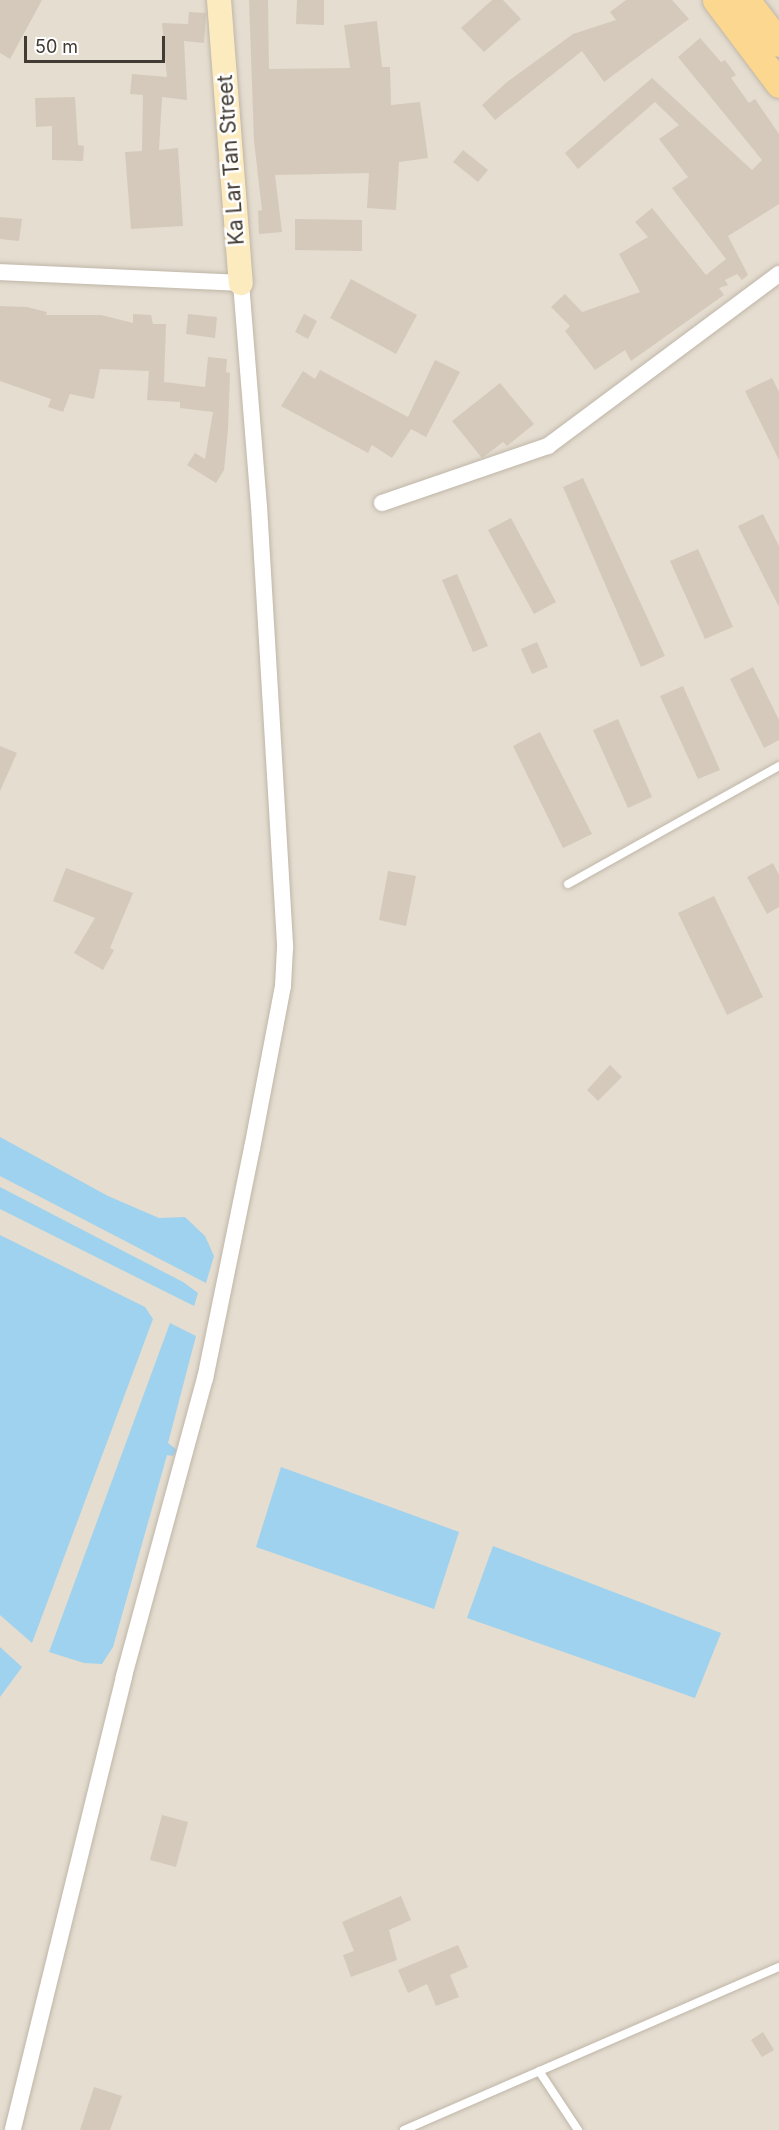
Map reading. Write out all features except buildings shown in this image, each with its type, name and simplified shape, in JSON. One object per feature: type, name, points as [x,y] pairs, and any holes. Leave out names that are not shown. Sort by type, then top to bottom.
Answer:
[{"type":"main road","points":[[738,5],[779,43]]},
{"type":"main road","points":[[738,5],[779,84]]},
{"type":"street","name":"Ka Lar Tan Street","points":[[219,0],[240,283]]},
{"type":"street","points":[[0,272],[240,283],[260,518],[285,948],[283,986],[205,1378],[124,1677],[13,2130]]},
{"type":"street","points":[[382,503],[548,446],[779,273]]},
{"type":"lane","points":[[568,884],[779,766]]},
{"type":"lane","points":[[404,2130],[779,1967]]},
{"type":"lane","points":[[539,2071],[578,2130]]},
{"type":"shaded area","points":[[0,0],[779,0],[779,2130],[0,2130]]},
{"type":"water","points":[[0,1137],[108,1196],[159,1218],[185,1217],[205,1236],[214,1256],[206,1283],[0,1176]]},
{"type":"water","points":[[0,1187],[183,1282],[198,1293],[194,1306],[0,1209]]},
{"type":"water","points":[[0,1235],[145,1307],[153,1319],[32,1643],[0,1615]]},
{"type":"water","points":[[170,1323],[196,1336],[168,1443],[177,1450],[173,1456],[167,1455],[113,1647],[102,1664],[84,1663],[49,1652]]},
{"type":"water","points":[[281,1467],[459,1532],[434,1609],[256,1547]]},
{"type":"water","points":[[493,1546],[721,1633],[695,1698],[467,1618]]},
{"type":"water","points":[[0,1647],[22,1667],[0,1697]]}]
